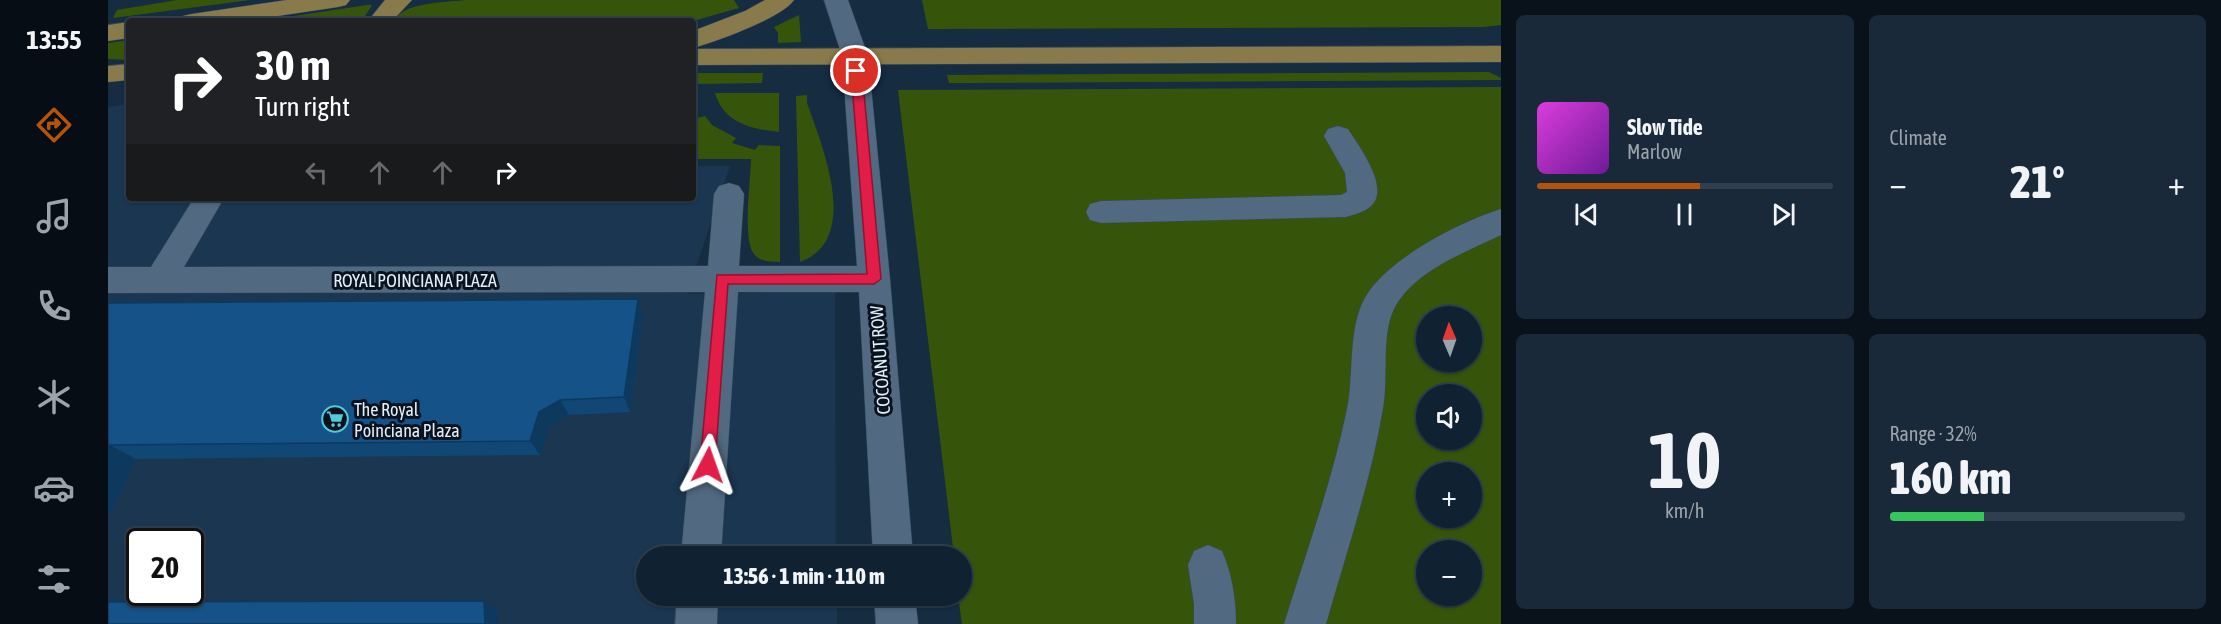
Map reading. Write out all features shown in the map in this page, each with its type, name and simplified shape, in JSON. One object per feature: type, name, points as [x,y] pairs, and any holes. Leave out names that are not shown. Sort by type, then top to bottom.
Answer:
[{"type":"main road","points":[[213,18],[338,0]]},
{"type":"main road","points":[[382,18],[400,0]]},
{"type":"main road","points":[[696,39],[754,16],[782,0]]},
{"type":"main road","points":[[108,33],[126,30]]},
{"type":"main road","points":[[1440,55],[1501,37]]},
{"type":"main road","points":[[696,57],[1501,54]]},
{"type":"main road","points":[[108,74],[126,72]]},
{"type":"street","name":"COCOANUT ROW","points":[[836,0],[855,56],[874,279],[892,546]]},
{"type":"street","points":[[1101,213],[1345,207],[1361,198],[1363,191],[1360,174],[1338,136]]},
{"type":"street","points":[[702,546],[729,194]]},
{"type":"street","points":[[160,280],[207,201]]},
{"type":"street","points":[[1305,624],[1357,447],[1366,406],[1371,334],[1381,300],[1401,277],[1428,257],[1501,221]]},
{"type":"street","name":"ROYAL POINCIANA PLAZA","points":[[108,280],[874,279]]},
{"type":"street","points":[[1208,565],[1215,604],[1215,624]]},
{"type":"street","points":[[696,624],[697,606]]},
{"type":"street","points":[[896,606],[897,624]]},
{"type":"shaded area","points":[[126,104],[126,201],[696,201],[696,166],[730,166],[687,294],[835,291],[836,546],[636,546],[636,606],[837,606],[837,624],[108,624],[108,107]]},
{"type":"green space","points":[[177,0],[250,0],[113,18],[117,10]]},
{"type":"green space","points":[[467,0],[734,0],[739,8],[696,20],[696,18],[397,18],[406,10]]},
{"type":"green space","points":[[922,0],[1501,0],[1501,25],[1484,27],[928,29]]},
{"type":"green space","points":[[367,5],[372,5],[364,18],[281,18]]},
{"type":"green space","points":[[799,15],[801,42],[778,43],[778,33],[774,27]]},
{"type":"green space","points":[[126,40],[126,60],[108,59],[108,43]]},
{"type":"green space","points":[[1489,72],[1501,80],[949,83],[947,75]]},
{"type":"green space","points":[[696,73],[763,73],[762,83],[696,84]]},
{"type":"green space","points":[[1501,87],[1501,624],[962,624],[959,606],[972,606],[972,546],[953,546],[898,90]]},
{"type":"green space","points":[[715,93],[779,93],[779,132],[740,123],[725,111]]},
{"type":"green space","points":[[807,95],[807,103],[828,166],[833,213],[829,234],[819,250],[800,262],[796,96]]},
{"type":"green space","points":[[696,116],[697,118],[705,116],[712,125],[736,138],[732,143],[755,150],[759,145],[780,146],[780,262],[759,259],[750,247],[748,209],[751,159],[696,159]]},
{"type":"building","name":"The Royal Poinciana Plaza","points":[[638,299],[624,397],[560,400],[539,412],[530,441],[110,445],[108,448],[108,303]]},
{"type":"building","points":[[484,601],[485,624],[108,624],[108,602],[126,602],[126,606],[204,606],[204,602]]},
{"type":"place","name":"The Royal Poinciana Plaza","points":[[335,419]]},
{"type":"route","points":[[708,465],[722,279],[874,279],[856,71]]}]
